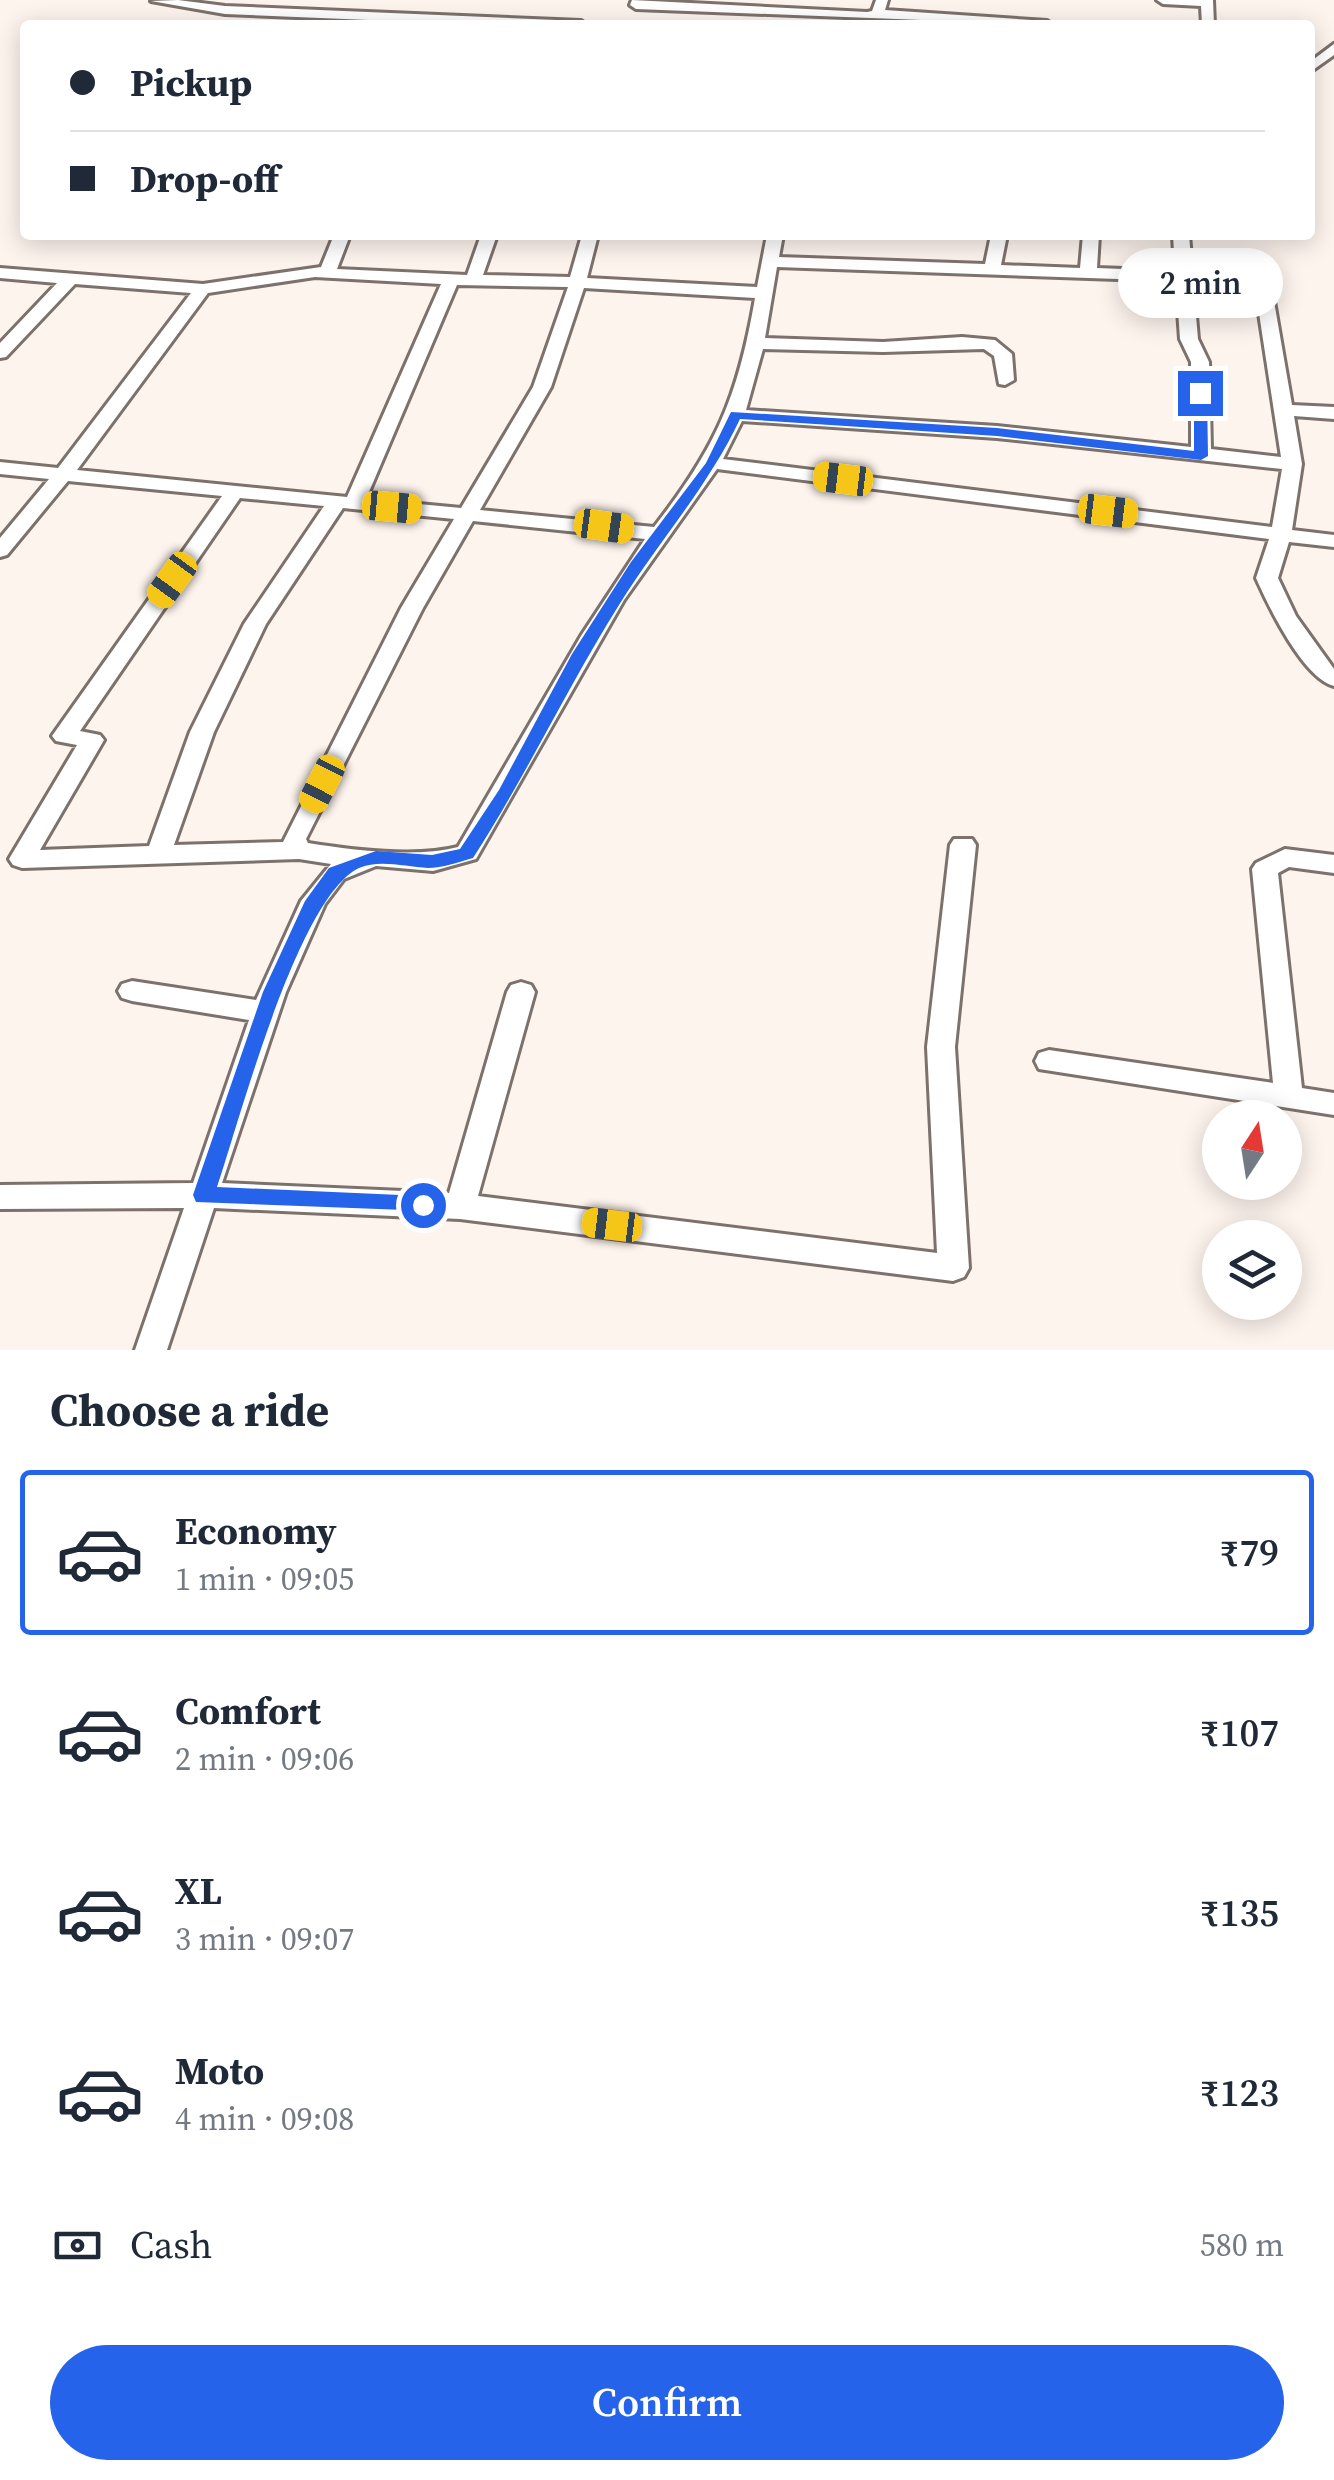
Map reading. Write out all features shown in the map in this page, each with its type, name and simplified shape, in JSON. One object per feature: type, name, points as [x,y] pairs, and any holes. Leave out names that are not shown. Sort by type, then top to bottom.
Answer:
[{"type":"street","points":[[638,0],[636,4],[805,20],[879,7],[1000,20]]},
{"type":"street","points":[[1163,0],[1207,1]]},
{"type":"street","points":[[166,1],[359,20]]},
{"type":"street","points":[[425,20],[540,18]]},
{"type":"street","points":[[327,273],[340,240]]},
{"type":"street","points":[[473,281],[486,240]]},
{"type":"street","points":[[300,850],[294,839],[412,608],[542,387],[566,328],[589,240]]},
{"type":"street","points":[[152,1350],[266,1012],[314,901],[336,873],[360,860],[376,857],[432,862],[466,854],[507,792],[580,654],[712,463],[736,415],[756,343],[774,240]]},
{"type":"street","points":[[992,270],[998,240]]},
{"type":"street","points":[[1088,273],[1090,240]]},
{"type":"street","points":[[1181,240],[1189,339],[1200,362],[1201,456]]},
{"type":"street","points":[[769,262],[1183,276]]},
{"type":"street","points":[[1259,262],[1292,464],[1281,535],[1267,578],[1285,617],[1326,674],[1334,679]]},
{"type":"street","points":[[0,273],[203,288],[327,273],[765,293]]},
{"type":"street","points":[[0,353],[70,279]]},
{"type":"street","points":[[158,855],[202,732],[255,624],[346,503],[451,280]]},
{"type":"street","points":[[0,551],[62,476],[203,288]]},
{"type":"street","points":[[756,343],[883,348],[962,342],[989,344],[1003,354],[1005,380]]},
{"type":"street","points":[[1282,410],[1334,413]]},
{"type":"street","points":[[736,415],[997,432],[1292,464]]},
{"type":"street","points":[[712,463],[1334,541]]},
{"type":"street","points":[[0,468],[661,534]]},
{"type":"street","points":[[234,493],[64,736],[92,740],[22,858],[300,850],[360,860]]},
{"type":"street","points":[[0,1197],[204,1195],[460,1206],[953,1268],[941,1047],[962,846]]},
{"type":"street","points":[[1288,1094],[1265,869],[1285,858],[1334,864]]},
{"type":"street","points":[[132,991],[266,1012]]},
{"type":"street","points":[[460,1206],[520,992]]},
{"type":"street","points":[[1049,1061],[1288,1094],[1334,1104]]},
{"type":"route","points":[[423,1205],[204,1195],[272,992],[314,901],[336,873],[360,860],[376,857],[432,862],[466,854],[507,792],[580,654],[636,565],[712,463],[736,415],[997,432],[1201,456],[1200,393]]}]
